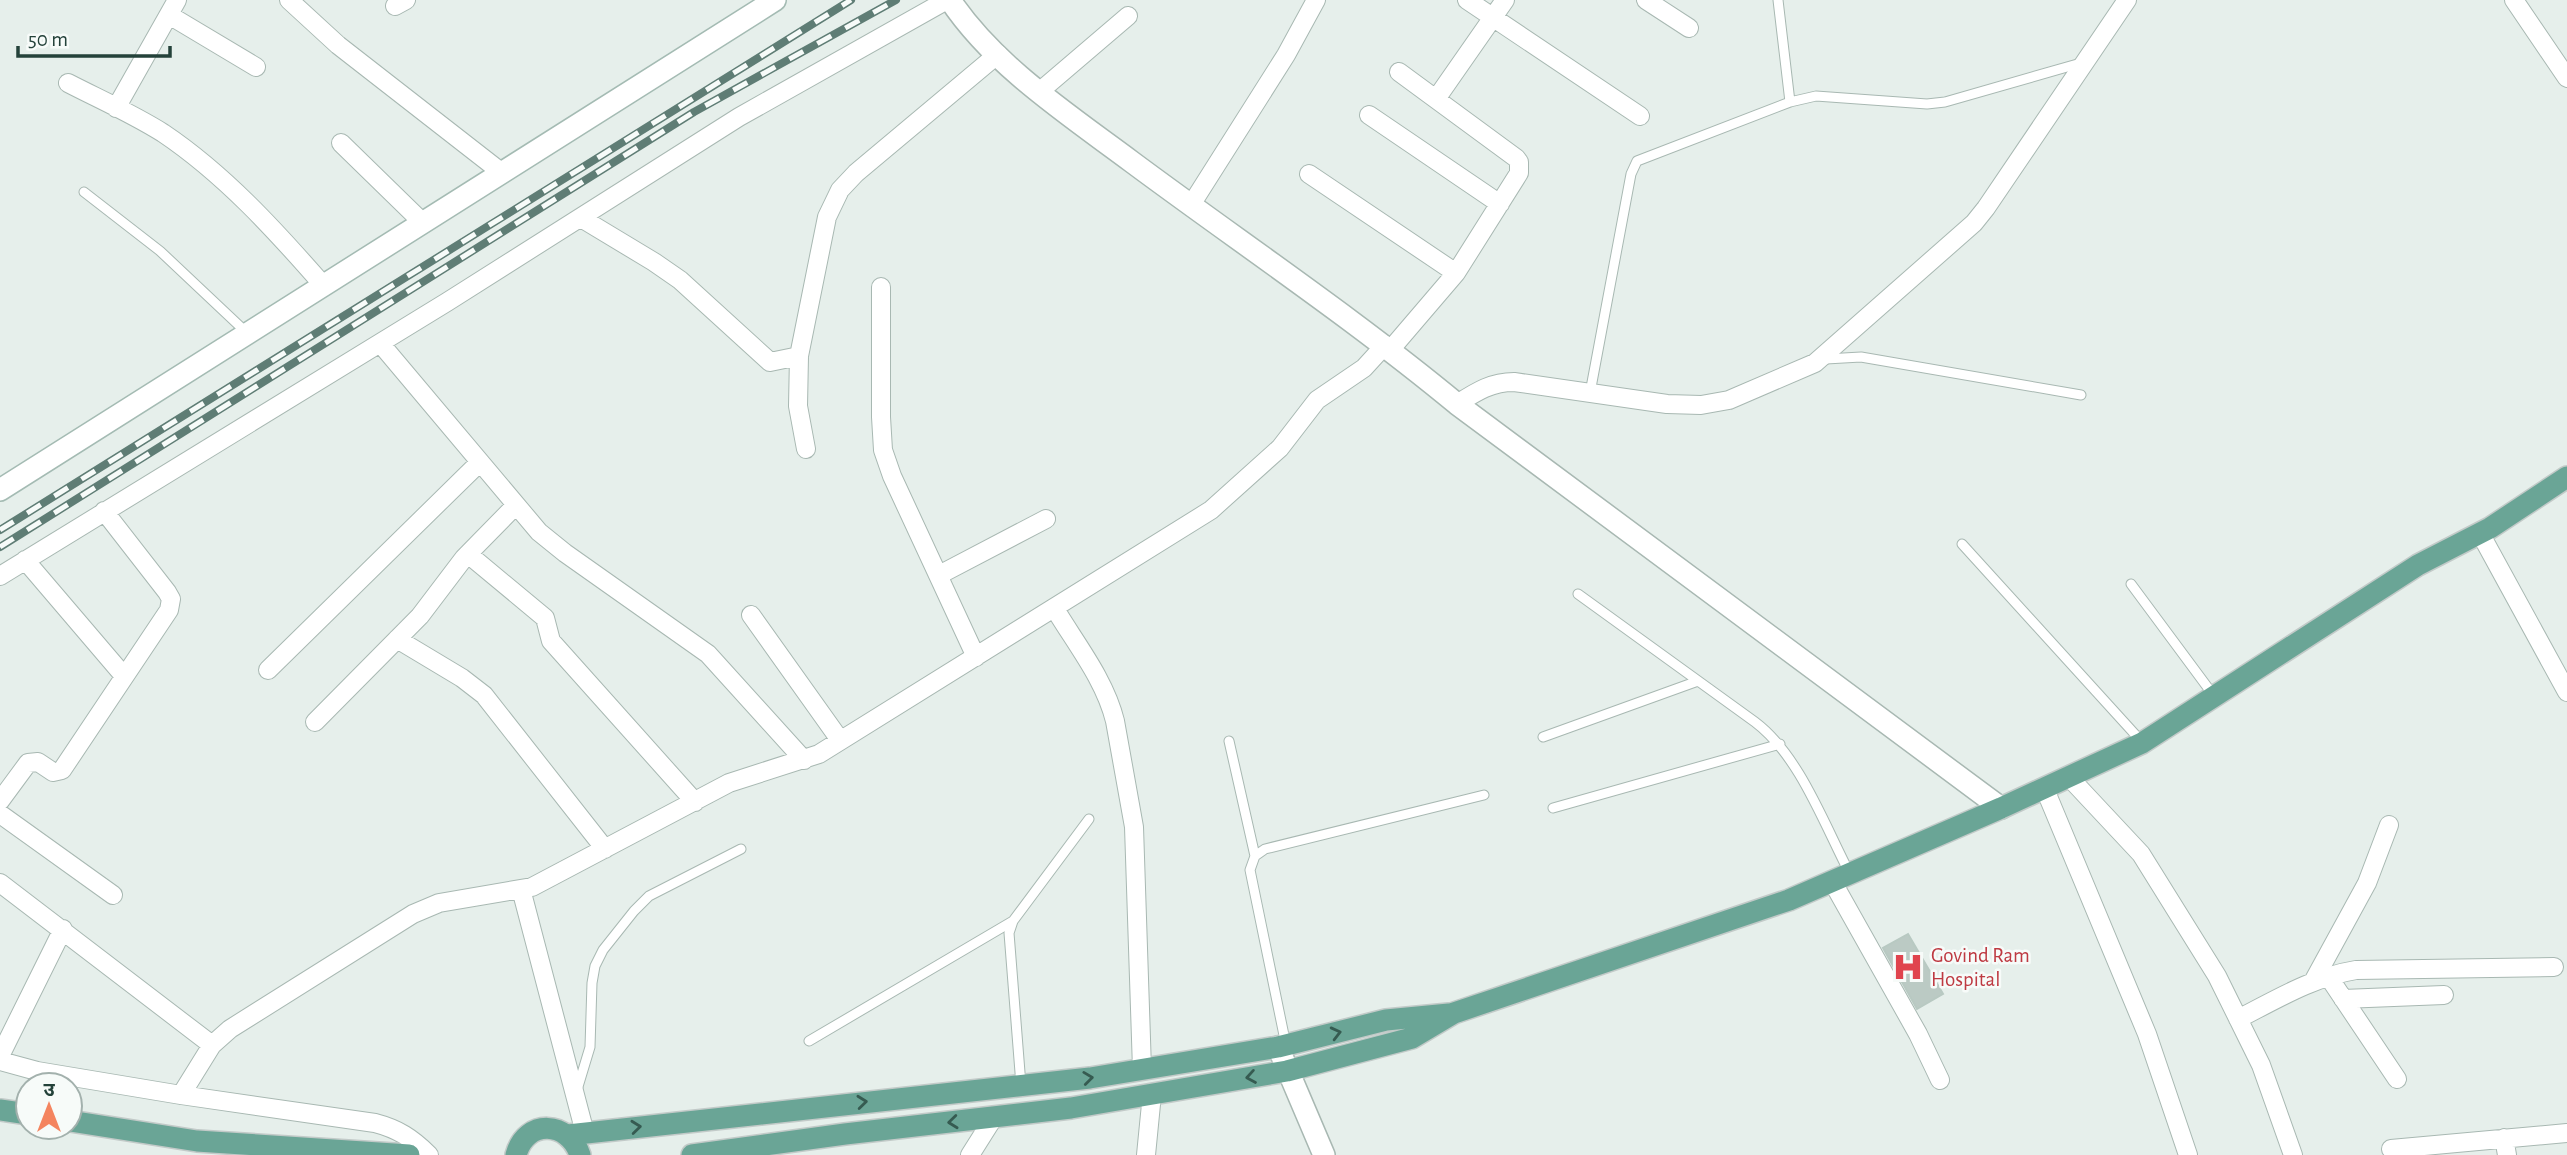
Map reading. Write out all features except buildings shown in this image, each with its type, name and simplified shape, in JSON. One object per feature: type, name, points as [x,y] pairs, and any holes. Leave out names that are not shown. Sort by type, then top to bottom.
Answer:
[{"type":"main road","points":[[692,1155],[1071,1108],[1287,1071],[1412,1038],[1454,1013],[1789,900],[2142,743],[2418,565],[2480,533],[2567,477]]},
{"type":"main road","points":[[516,1155],[521,1143],[536,1130],[547,1128],[577,1134],[1090,1078],[1282,1046],[1386,1020],[1454,1013]]},
{"type":"main road","points":[[84,1123],[197,1141],[409,1155]]},
{"type":"main road","points":[[577,1134],[576,1143],[580,1155]]},
{"type":"street","points":[[289,0],[338,45],[501,172]]},
{"type":"street","points":[[0,490],[775,0]]},
{"type":"street","points":[[0,576],[380,343],[739,117],[949,0],[965,23],[1039,92],[1388,347],[1457,404],[2001,808]]},
{"type":"street","points":[[1191,205],[1286,55],[1317,0]]},
{"type":"street","points":[[1467,0],[1640,116]]},
{"type":"street","points":[[1436,99],[1505,0]]},
{"type":"street","points":[[1646,0],[1689,28]]},
{"type":"street","points":[[1457,404],[1498,382],[1514,382],[1667,404],[1701,405],[1729,400],[1815,363],[1974,223],[1997,194],[2127,0]]},
{"type":"street","points":[[2514,0],[2567,78]]},
{"type":"street","points":[[116,108],[172,5],[256,67]]},
{"type":"street","points":[[1039,92],[1128,16]]},
{"type":"street","points":[[806,449],[798,406],[799,356],[824,228],[840,190],[856,173],[998,54]]},
{"type":"street","points":[[181,1096],[212,1045],[230,1028],[426,907],[521,889],[547,881],[749,775],[804,760],[1055,609],[1211,510],[1280,448],[1317,400],[1364,368],[1388,347],[1456,273],[1519,173],[1519,162],[1399,72]]},
{"type":"street","points":[[68,83],[161,132],[184,148],[265,219],[323,285]]},
{"type":"street","points":[[1369,115],[1500,204]]},
{"type":"street","points":[[341,143],[422,222]]},
{"type":"street","points":[[1309,174],[1456,273]]},
{"type":"street","points":[[581,218],[680,280],[770,362],[799,356]]},
{"type":"street","points":[[881,287],[883,450],[892,476],[976,657]]},
{"type":"street","points":[[380,343],[539,532],[708,654],[804,760]]},
{"type":"street","points":[[268,670],[479,463]]},
{"type":"street","points":[[315,722],[420,616],[468,554],[515,506]]},
{"type":"street","points":[[0,801],[29,763],[38,762],[53,772],[62,770],[169,610],[171,599],[104,511]]},
{"type":"street","points":[[939,575],[1046,519]]},
{"type":"street","points":[[2480,533],[2567,692]]},
{"type":"street","points":[[468,554],[545,618],[551,641],[695,802]]},
{"type":"street","points":[[25,560],[124,677]]},
{"type":"street","points":[[1055,609],[1111,704],[1120,747],[1134,827],[1142,1069]]},
{"type":"street","points":[[751,615],[840,740]]},
{"type":"street","points":[[397,639],[462,678],[484,695],[605,849]]},
{"type":"street","points":[[2068,776],[2141,854],[2217,976],[2261,1065],[2293,1155]]},
{"type":"street","points":[[2044,787],[2147,1034],[2188,1155]]},
{"type":"street","points":[[0,814],[113,895]]},
{"type":"street","points":[[2321,978],[2367,883],[2389,825]]},
{"type":"street","points":[[1841,878],[1940,1080]]},
{"type":"street","points":[[0,883],[212,1045]]},
{"type":"street","points":[[521,889],[575,1095],[577,1134]]},
{"type":"street","points":[[63,929],[0,1058],[37,1071],[181,1096],[374,1123],[395,1129],[413,1139],[429,1155]]},
{"type":"street","points":[[2238,1019],[2321,978],[2356,970],[2554,967]]},
{"type":"street","points":[[2321,978],[2343,999],[2397,1079]]},
{"type":"street","points":[[2343,999],[2444,995]]},
{"type":"street","points":[[1282,1046],[1287,1071],[1324,1155]]},
{"type":"street","points":[[1146,1155],[1153,1094]]},
{"type":"street","points":[[970,1155],[994,1117]]},
{"type":"street","points":[[2391,1149],[2505,1146],[2567,1133]]},
{"type":"lane","points":[[1778,0],[1790,102]]},
{"type":"lane","points":[[1590,393],[1633,166],[1644,157],[1790,102],[1816,96],[1927,104],[1945,102],[2087,62]]},
{"type":"lane","points":[[85,192],[160,251],[247,333]]},
{"type":"lane","points":[[1815,363],[1834,357],[1861,357],[2081,396]]},
{"type":"lane","points":[[1962,544],[2142,743]]},
{"type":"lane","points":[[2131,584],[2214,696]]},
{"type":"lane","points":[[1578,594],[1765,729],[1780,744],[1796,768],[1841,878]]},
{"type":"lane","points":[[1543,737],[1698,681]]},
{"type":"lane","points":[[1229,741],[1255,856],[1250,870],[1282,1046]]},
{"type":"lane","points":[[1553,808],[1780,744]]},
{"type":"lane","points":[[1255,856],[1265,849],[1484,795]]},
{"type":"lane","points":[[1021,1085],[1009,933],[1013,921],[1089,819]]},
{"type":"lane","points":[[575,1095],[590,1047],[592,983],[595,966],[603,950],[649,896],[741,849]]},
{"type":"lane","points":[[809,1041],[1013,921]]},
{"type":"railway","points":[[0,530],[851,0]]},
{"type":"railway","points":[[0,547],[694,112],[896,0]]},
{"type":"place","name":"Govind Ram Hospital","points":[[1908,967]]}]
